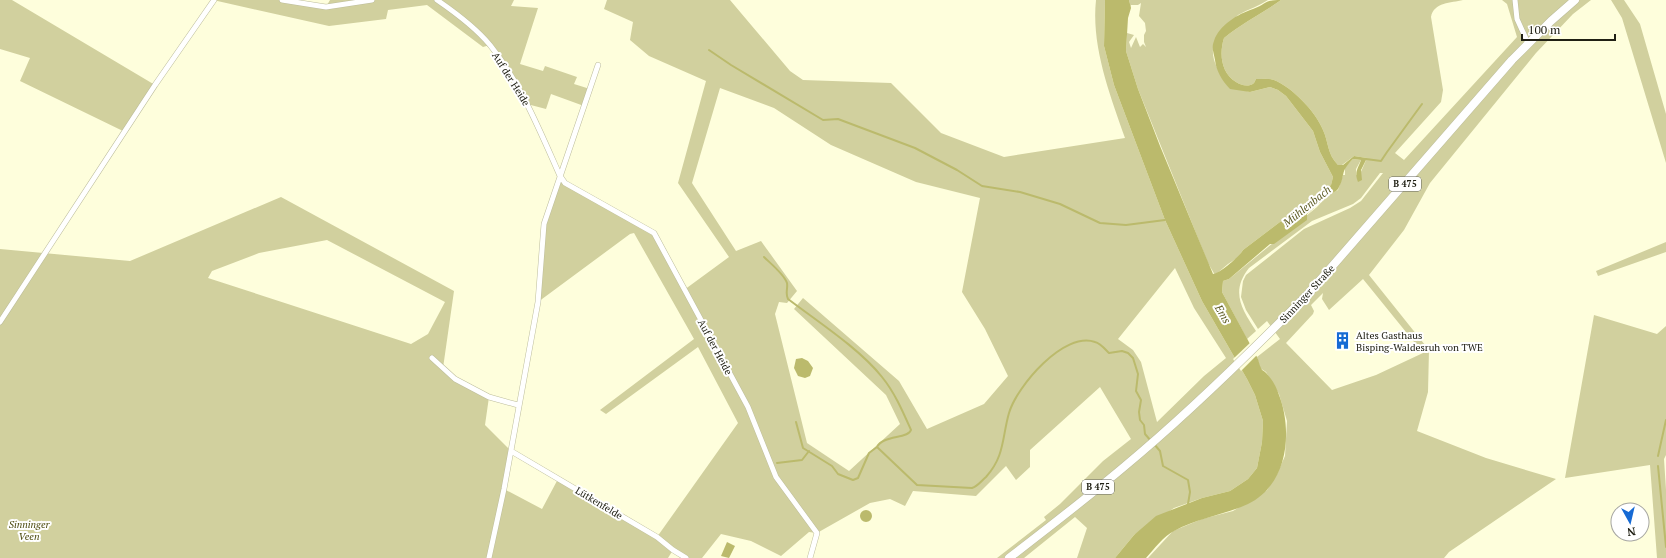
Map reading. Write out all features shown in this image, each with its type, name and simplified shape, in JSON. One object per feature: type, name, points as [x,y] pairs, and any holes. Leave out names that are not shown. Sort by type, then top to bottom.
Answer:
[{"type":"main road","name":"Sinninger Straße","points":[[1009,558],[1141,452],[1219,383],[1279,324],[1308,294],[1528,43],[1575,0]]},
{"type":"street","points":[[0,322],[155,85],[214,0]]},
{"type":"street","points":[[282,0],[326,7],[372,0]]},
{"type":"street","name":"Auf der Heide","points":[[437,0],[461,16],[490,45],[527,104],[560,176],[566,183],[654,233],[748,407],[776,477],[817,533],[810,558]]},
{"type":"street","points":[[1515,0],[1517,18],[1528,43]]},
{"type":"street","points":[[489,558],[511,451],[518,405],[538,302],[544,224],[598,65]]},
{"type":"street","points":[[432,358],[455,379],[489,397],[518,405]]},
{"type":"street","name":"Lütkenfelde","points":[[511,451],[657,538],[686,558]]},
{"type":"green space","points":[[0,0],[12,0],[155,85],[125,132],[20,81],[30,58],[0,49]]},
{"type":"green space","points":[[213,0],[282,0],[326,7],[330,0],[514,0],[511,6],[538,8],[520,64],[543,71],[545,66],[577,77],[574,84],[590,89],[584,106],[551,94],[546,109],[527,104],[490,45],[483,47],[427,5],[388,10],[386,19],[329,26]]},
{"type":"green space","name":"Sinninger Veen","points":[[607,0],[730,0],[790,71],[803,80],[891,83],[941,133],[1004,157],[1125,138],[1108,88],[1096,35],[1096,0],[1105,0],[1104,46],[1114,85],[1165,220],[1202,301],[1255,395],[1263,421],[1262,442],[1257,468],[1248,479],[1230,491],[1202,498],[1174,508],[1134,535],[1115,558],[1077,558],[1087,528],[1075,517],[1024,558],[997,558],[1046,520],[1044,517],[1060,504],[1103,461],[1131,439],[1100,387],[1030,450],[1030,467],[1016,480],[1006,466],[976,496],[913,491],[905,506],[890,499],[870,503],[817,533],[809,532],[781,556],[751,541],[721,534],[702,558],[686,558],[673,550],[668,558],[0,558],[0,249],[130,261],[281,197],[454,291],[443,368],[455,379],[489,397],[485,425],[511,451],[504,489],[542,509],[558,479],[657,537],[738,423],[698,347],[606,414],[600,410],[694,339],[634,233],[630,234],[538,302],[544,224],[560,176],[566,183],[654,233],[684,290],[729,257],[678,183],[706,81],[649,56],[630,40],[633,22],[604,9]],"holes":[[[720,88],[774,108],[831,145],[916,182],[980,198],[962,292],[985,329],[1008,376],[984,404],[927,429],[899,381],[803,298],[794,309],[886,395],[900,424],[849,471],[807,443],[775,314],[779,302],[787,303],[797,291],[761,241],[736,251],[692,183]],[[327,240],[445,302],[428,334],[411,344],[208,278],[212,271],[259,253]],[[1175,268],[1194,308],[1226,358],[1204,376],[1157,422],[1141,362],[1133,350],[1118,339]]]},
{"type":"green space","points":[[1129,0],[1268,0],[1238,15],[1224,28],[1214,44],[1214,59],[1228,86],[1250,92],[1270,87],[1278,90],[1286,96],[1313,131],[1320,152],[1333,177],[1331,185],[1243,250],[1237,258],[1215,275],[1208,263],[1138,89],[1126,51],[1127,33],[1134,35],[1129,42],[1131,48],[1136,37],[1140,47],[1143,44],[1146,47],[1144,42],[1144,35],[1146,31],[1145,23],[1139,16],[1141,3],[1138,5],[1131,5],[1131,8]]},
{"type":"green space","points":[[1281,0],[1463,0],[1439,6],[1433,12],[1431,17],[1443,90],[1441,102],[1395,153],[1404,160],[1517,37],[1507,4],[1502,0],[1591,0],[1573,14],[1536,53],[1430,183],[1404,230],[1369,275],[1429,350],[1428,392],[1417,431],[1486,458],[1556,479],[1449,552],[1444,558],[1148,558],[1173,531],[1202,519],[1233,511],[1267,490],[1277,474],[1285,456],[1287,421],[1279,394],[1266,372],[1260,368],[1257,357],[1280,339],[1267,321],[1258,329],[1246,310],[1241,297],[1243,281],[1246,275],[1304,229],[1350,208],[1361,201],[1383,173],[1380,173],[1361,198],[1353,204],[1312,221],[1249,268],[1243,277],[1239,293],[1246,315],[1256,331],[1247,339],[1222,292],[1223,281],[1229,279],[1317,207],[1328,195],[1338,190],[1343,175],[1345,175],[1345,167],[1353,159],[1361,160],[1356,169],[1356,175],[1360,174],[1367,158],[1354,156],[1342,165],[1338,165],[1330,153],[1320,123],[1296,94],[1281,83],[1272,79],[1256,79],[1254,83],[1245,86],[1236,82],[1227,74],[1222,63],[1222,44],[1224,38]],"holes":[[[1363,279],[1423,353],[1376,375],[1332,390],[1286,343],[1313,314],[1314,311],[1311,305],[1323,293],[1322,299],[1329,310]]]},
{"type":"green space","points":[[1611,0],[1624,0],[1640,24],[1666,114],[1666,163],[1622,18]]},
{"type":"green space","points":[[1666,242],[1666,252],[1598,276],[1596,271]]},
{"type":"green space","points":[[1594,315],[1657,334],[1666,326],[1666,455],[1664,459],[1666,490],[1666,558],[1657,558],[1650,465],[1565,478]]},
{"type":"water","points":[[1105,0],[1129,0],[1131,8],[1128,18],[1126,51],[1138,89],[1160,146],[1213,274],[1229,265],[1243,250],[1331,185],[1333,177],[1320,152],[1313,131],[1286,96],[1278,90],[1270,87],[1250,92],[1230,89],[1222,79],[1217,68],[1213,46],[1216,35],[1230,21],[1241,14],[1268,2],[1281,0],[1224,38],[1222,44],[1222,63],[1227,74],[1236,82],[1245,86],[1254,83],[1256,79],[1272,79],[1281,83],[1296,94],[1320,123],[1330,153],[1338,165],[1343,165],[1354,156],[1367,158],[1361,170],[1362,180],[1358,182],[1356,176],[1361,160],[1353,159],[1344,171],[1338,189],[1323,199],[1307,214],[1307,220],[1274,244],[1270,244],[1229,279],[1223,281],[1222,292],[1257,357],[1261,369],[1269,376],[1276,387],[1283,409],[1286,425],[1284,456],[1279,471],[1272,484],[1261,495],[1248,504],[1192,523],[1170,533],[1146,558],[1115,558],[1134,535],[1156,516],[1202,498],[1230,491],[1248,479],[1257,468],[1262,442],[1263,421],[1255,395],[1202,301],[1165,220],[1114,85],[1104,46]]},
{"type":"water","points":[[802,358],[808,361],[813,368],[810,376],[805,378],[798,376],[794,368],[796,359]]},
{"type":"water","points":[[864,510],[868,510],[872,516],[868,522],[864,522],[860,518],[860,514]]},
{"type":"water","points":[[727,542],[735,546],[729,558],[721,556]]},
{"type":"pier","points":[[1251,342],[1258,354],[1241,371],[1233,359]]},
{"type":"waterway","points":[[709,50],[731,65],[823,120],[838,119],[915,148],[957,170],[982,186],[1020,192],[1060,204],[1100,223],[1126,225],[1165,220]]},
{"type":"waterway","points":[[1366,159],[1381,161],[1422,104]]},
{"type":"waterway","points":[[764,257],[780,273],[787,283],[788,299],[862,356],[887,383],[911,430],[905,435],[884,441],[877,447],[917,485],[972,488],[978,485],[997,462],[1009,413],[1021,389],[1043,363],[1070,345],[1083,341],[1095,342],[1109,353],[1122,351],[1128,353],[1133,358],[1138,374],[1136,391],[1141,400],[1139,412],[1140,420],[1144,425],[1145,434],[1151,441]]},
{"type":"waterway","points":[[1658,456],[1666,420]]},
{"type":"waterway","points":[[796,422],[803,448],[832,466],[838,474],[853,480],[858,478],[869,453],[877,447]]},
{"type":"waterway","points":[[1154,444],[1160,451],[1163,466],[1188,480],[1190,492],[1188,504]]},
{"type":"waterway","points":[[777,463],[802,460],[809,451]]},
{"type":"waterway","points":[[1658,466],[1666,547]]},
{"type":"place","name":"Altes Gasthaus Bisping-Waldesruh von TWE","points":[[1343,341]]},
{"type":"water label","name":"Mühlenbach","points":[[1307,206]]},
{"type":"water label","name":"Ems","points":[[1223,314]]}]
